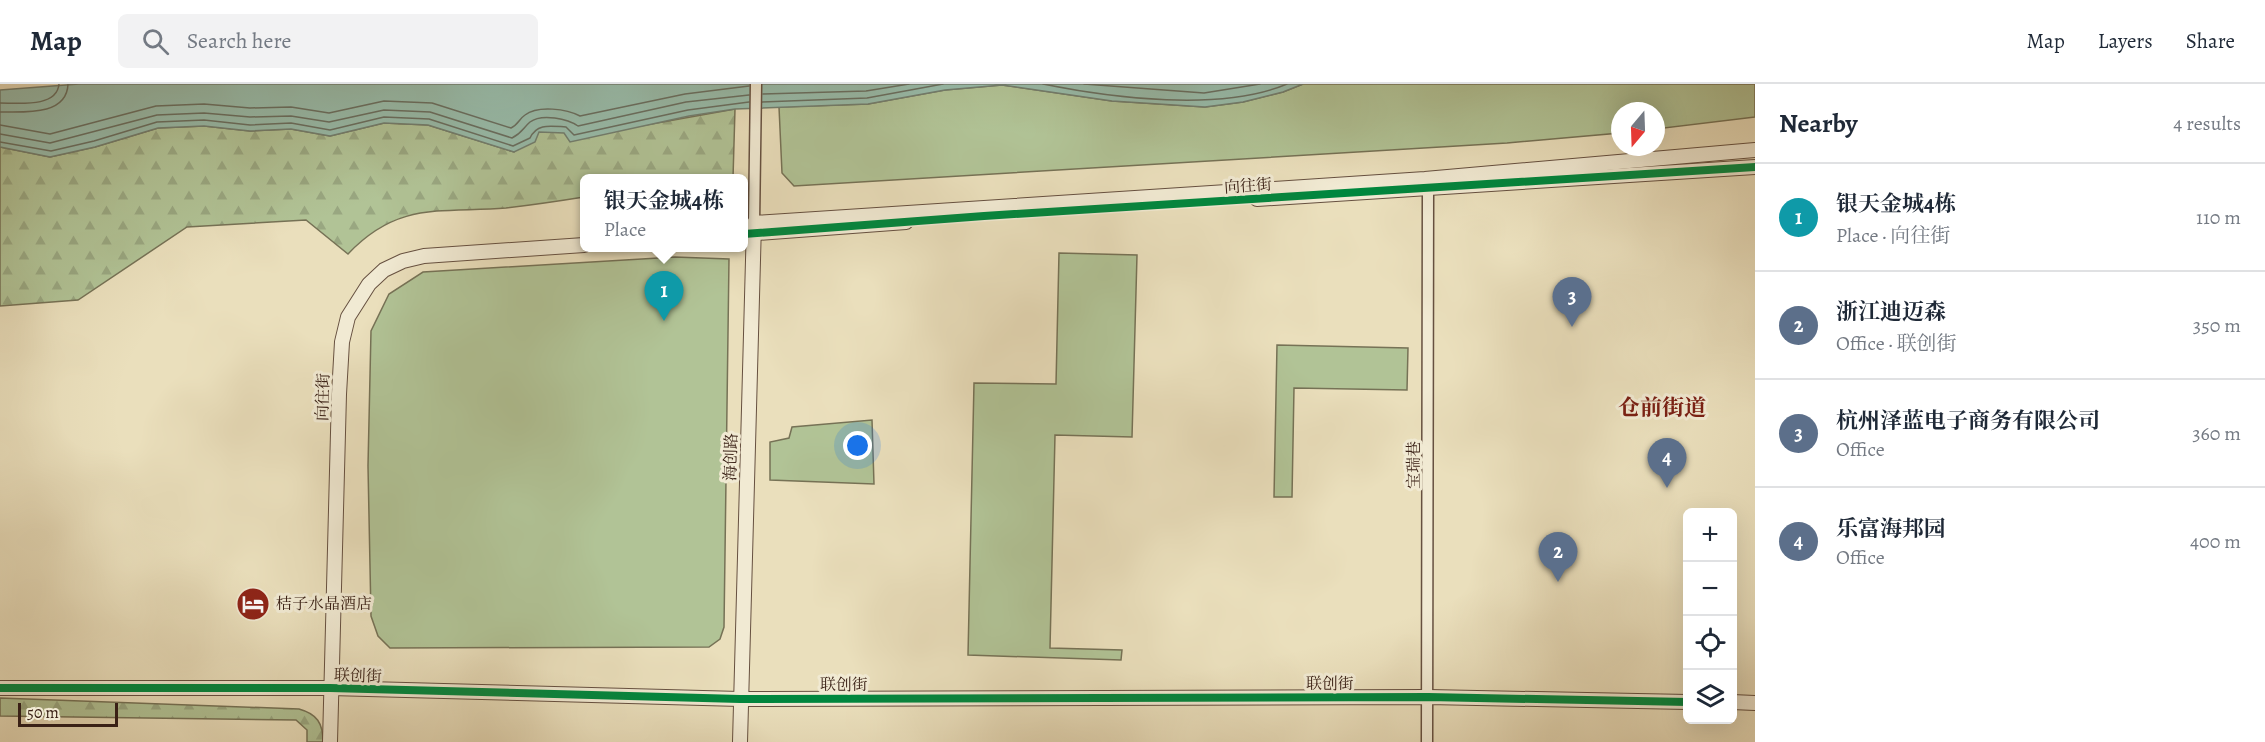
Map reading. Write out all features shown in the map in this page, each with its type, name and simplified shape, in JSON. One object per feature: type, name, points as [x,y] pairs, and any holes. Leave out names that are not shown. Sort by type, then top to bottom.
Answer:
[{"type":"street","name":"海创路","points":[[740,742],[756,84]]},
{"type":"street","name":"向往街","points":[[751,230],[1425,179],[1755,150]]},
{"type":"street","name":"向往街","points":[[751,230],[1755,167]]},
{"type":"street","name":"宝瑞巷","points":[[1428,189],[1428,742]]},
{"type":"street","name":"向往街","points":[[330,742],[339,386],[343,335],[353,306],[369,284],[384,270],[403,261],[446,254],[580,245]]},
{"type":"street","name":"联创街","points":[[0,688],[330,688],[740,699],[1428,697],[1683,702]]},
{"type":"street","points":[[1737,702],[1755,703]]},
{"type":"green space","points":[[1303,84],[1755,84],[1755,117],[1665,128],[1665,102],[1611,102],[1611,134],[1507,143],[794,186],[782,173],[779,107],[868,104],[945,90],[1002,85],[1112,101],[1205,107],[1243,102],[1283,92]]},
{"type":"green space","points":[[735,109],[733,174],[580,174],[580,198],[506,208],[441,211],[403,217],[366,237],[348,254],[306,220],[187,227],[78,300],[0,306],[0,147],[50,157],[95,147],[158,128],[204,126],[250,131],[291,129],[330,136],[384,123],[428,125],[514,152],[538,132],[607,132]]},
{"type":"green space","points":[[1059,253],[1137,255],[1132,437],[1055,435],[1050,648],[1122,650],[1121,660],[968,655],[974,383],[1056,384]]},
{"type":"green space","points":[[675,257],[729,259],[724,627],[720,639],[709,647],[390,648],[378,636],[371,616],[368,466],[371,331],[389,294],[423,272]]},
{"type":"green space","points":[[1277,345],[1408,348],[1407,390],[1294,388],[1292,497],[1274,497]]},
{"type":"green space","points":[[872,420],[874,484],[770,480],[770,442],[789,438],[792,427]]},
{"type":"green space","points":[[0,698],[299,709],[318,720],[323,742],[307,742],[307,730],[296,720],[0,716]]},
{"type":"water","points":[[79,84],[1303,84],[1283,92],[1243,102],[1205,107],[1112,101],[1002,85],[945,90],[868,104],[735,109],[689,116],[570,142],[564,133],[539,132],[535,142],[514,152],[428,125],[384,123],[330,136],[291,129],[250,131],[204,126],[158,128],[95,147],[50,157],[0,147],[0,90]]},
{"type":"cycle path","points":[[748,234],[984,216],[1755,167]]},
{"type":"cycle path","points":[[0,688],[330,688],[740,699],[1428,697],[1683,702]]},
{"type":"place","name":"银天金城4栋","points":[[664,321]]},
{"type":"place","name":"杭州泽蓝电子商务有限公司","points":[[1572,327]]},
{"type":"place","name":"乐富海邦园","points":[[1667,488]]},
{"type":"place","name":"浙江迪迈森","points":[[1558,582]]},
{"type":"place","name":"桔子水晶酒店","points":[[253,604]]},
{"type":"district","name":"仓前街道","points":[[1662,408]]}]
